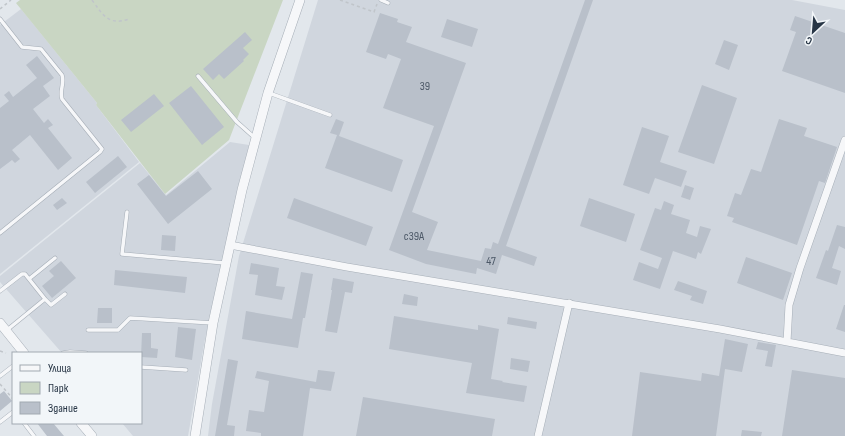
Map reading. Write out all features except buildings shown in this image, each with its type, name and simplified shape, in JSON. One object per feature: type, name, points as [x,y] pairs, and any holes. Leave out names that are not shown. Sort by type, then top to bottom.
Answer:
[{"type":"street","points":[[195,436],[213,323],[230,245],[268,93],[300,0]]},
{"type":"street","points":[[787,342],[789,305],[800,268],[845,140]]},
{"type":"street","points":[[230,245],[347,267],[720,329],[845,353]]},
{"type":"street","points":[[538,436],[569,303]]},
{"type":"street","points":[[0,323],[23,352]]},
{"type":"street","points":[[82,424],[92,436]]},
{"type":"lane","points":[[380,0],[388,3]]},
{"type":"lane","points":[[0,19],[20,45],[26,48],[41,49],[62,75],[62,98],[102,149],[0,233]]},
{"type":"lane","points":[[198,76],[237,122],[256,139]]},
{"type":"lane","points":[[268,93],[330,116]]},
{"type":"lane","points":[[127,212],[122,254],[226,263]]},
{"type":"lane","points":[[29,279],[55,258]]},
{"type":"lane","points":[[0,291],[22,274],[25,274],[51,305],[65,294]]},
{"type":"lane","points":[[6,331],[45,299]]},
{"type":"lane","points":[[88,330],[118,330],[130,318],[213,323]]},
{"type":"lane","points":[[0,376],[12,367]]},
{"type":"lane","points":[[142,367],[186,370]]},
{"type":"lane","points":[[0,422],[12,413]]},
{"type":"lane","points":[[25,424],[34,436]]},
{"type":"path","points":[[0,9],[11,0]]},
{"type":"path","points":[[92,0],[105,18],[120,22],[129,19]]},
{"type":"path","points":[[340,0],[374,12],[380,0]]},
{"type":"path","points":[[0,351],[6,353]]},
{"type":"path","points":[[0,384],[12,398]]},
{"type":"shaded area","points":[[318,0],[792,0],[845,10],[845,436],[208,436],[212,404],[239,256]]},
{"type":"shaded area","points":[[21,9],[97,103],[96,105],[139,162],[0,274],[0,25]]},
{"type":"shaded area","points":[[230,142],[249,145],[205,339],[188,436],[133,436],[123,424],[142,424],[142,352],[61,352],[0,282],[0,276],[140,163],[166,195]]},
{"type":"green space","points":[[20,0],[283,0],[229,140],[165,194],[96,105],[97,103],[16,3]]}]
